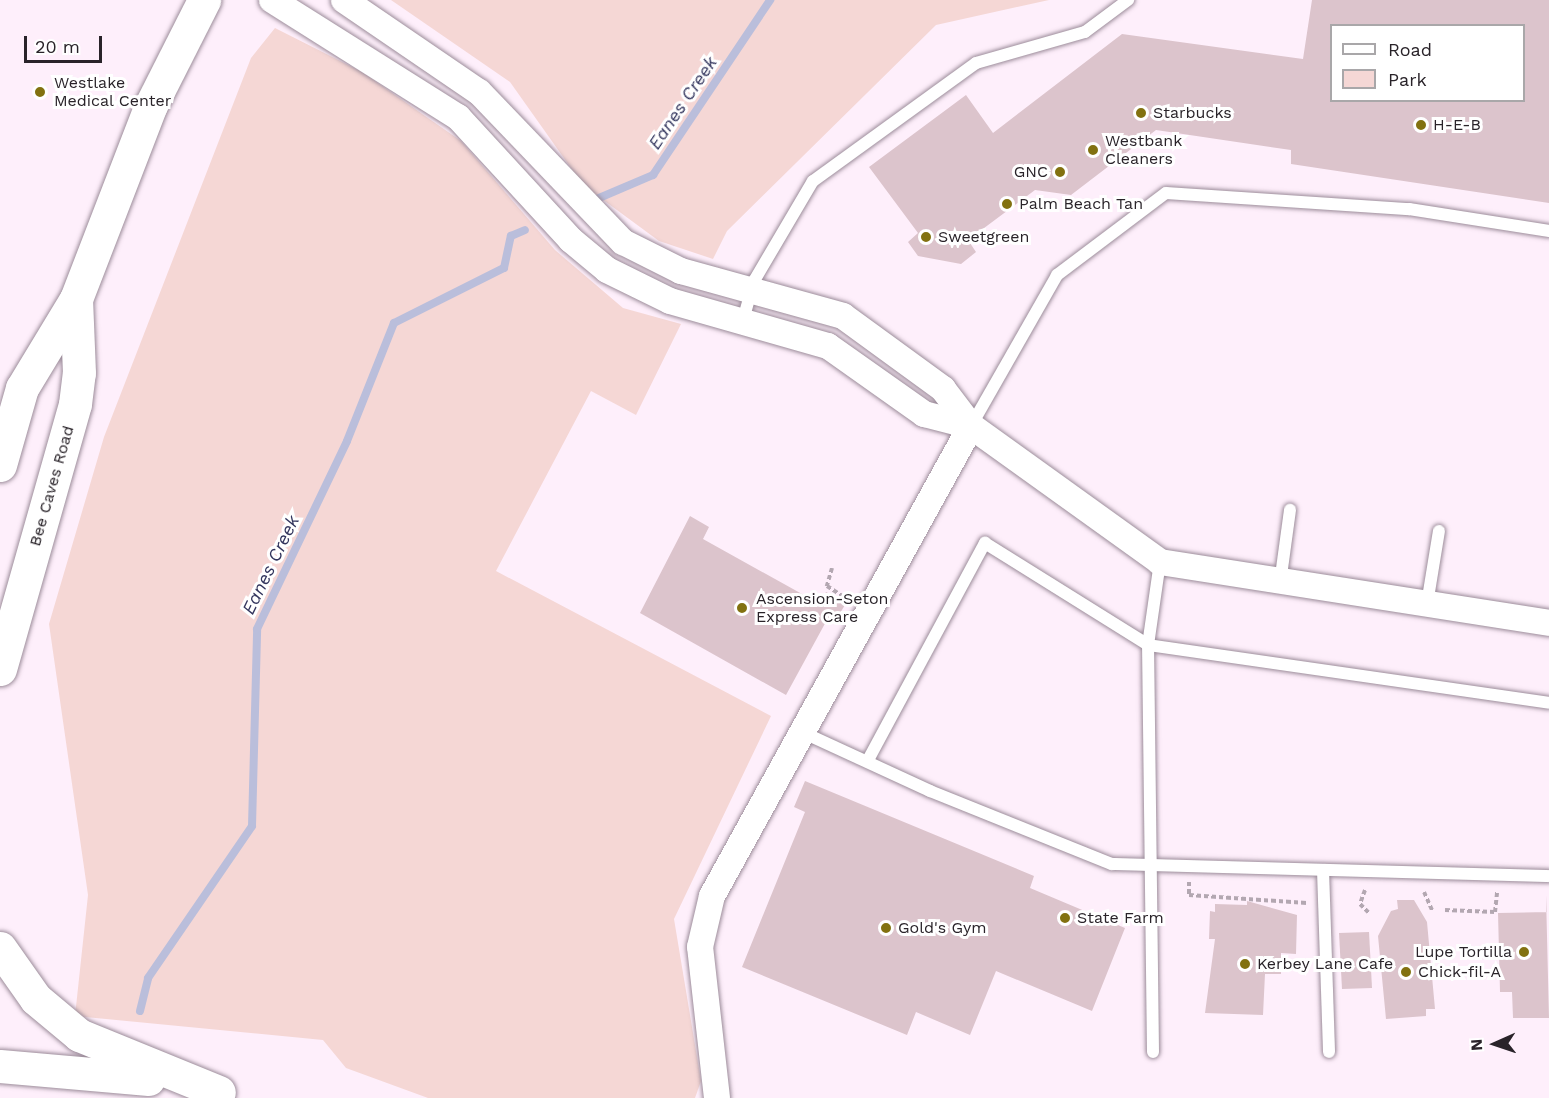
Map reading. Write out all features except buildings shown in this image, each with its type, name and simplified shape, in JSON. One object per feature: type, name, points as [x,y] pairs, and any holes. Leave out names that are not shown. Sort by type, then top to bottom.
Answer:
[{"type":"main road","name":"Bee Caves Road","points":[[0,465],[30,369],[76,299],[146,116],[204,0]]},
{"type":"main road","name":"Bee Caves Road","points":[[0,669],[75,404],[80,374],[76,299]]},
{"type":"main road","points":[[0,948],[36,999],[72,1030],[232,1095]]},
{"type":"main road","points":[[0,1066],[126,1075],[232,1095]]},
{"type":"street","points":[[272,0],[458,117],[571,240],[607,270],[670,301],[816,340],[924,414],[971,426]]},
{"type":"street","points":[[344,0],[478,92],[623,242],[660,263],[823,308],[855,324],[943,389],[971,426],[1160,562],[1280,584],[1549,623]]},
{"type":"street","points":[[717,1098],[701,981],[702,930],[726,868],[971,426]]},
{"type":"lane","points":[[743,320],[751,289],[813,181],[976,63],[1085,32],[1128,0]]},
{"type":"lane","points":[[971,426],[1057,275],[1166,193],[1409,209],[1549,231]]},
{"type":"lane","points":[[1280,584],[1290,510]]},
{"type":"lane","points":[[1427,604],[1439,531]]},
{"type":"lane","points":[[868,760],[985,543],[1148,645],[1549,703]]},
{"type":"lane","points":[[1153,1052],[1147,866],[1148,645],[1160,562]]},
{"type":"lane","points":[[802,732],[868,760],[930,791],[1112,864],[1549,876]]},
{"type":"lane","points":[[1323,870],[1329,1052]]},
{"type":"path","points":[[832,568],[827,586],[850,602]]},
{"type":"path","points":[[1180,881],[1189,880],[1190,895],[1310,904]]},
{"type":"path","points":[[1370,914],[1360,899],[1373,885]]},
{"type":"path","points":[[1411,889],[1427,895],[1432,910]]},
{"type":"path","points":[[1445,910],[1495,912],[1497,892],[1507,892]]},
{"type":"green space","points":[[391,0],[1049,0],[936,25],[727,231],[713,259],[659,241],[583,185],[510,82]]},
{"type":"green space","points":[[275,28],[362,72],[461,141],[555,250],[623,308],[681,324],[636,415],[591,391],[496,571],[771,716],[674,919],[701,1081],[695,1098],[428,1098],[346,1068],[323,1040],[75,1016],[88,895],[49,624],[104,437],[251,58]]},
{"type":"waterway","name":"Eanes Creek","points":[[599,198],[653,175],[770,0]]},
{"type":"waterway","name":"Eanes Creek","points":[[140,1011],[148,978],[252,826],[257,629],[347,441],[394,323],[504,268],[511,236],[525,230]]},
{"type":"place","name":"Westlake Medical Center","points":[[40,92]]},
{"type":"place","name":"Starbucks","points":[[1141,113]]},
{"type":"place","name":"H-E-B","points":[[1421,125]]},
{"type":"place","name":"Westbank Cleaners","points":[[1093,150]]},
{"type":"place","name":"GNC","points":[[1060,172]]},
{"type":"place","name":"Palm Beach Tan","points":[[1007,204]]},
{"type":"place","name":"Sweetgreen","points":[[926,237]]},
{"type":"place","name":"Ascension-Seton Express Care","points":[[742,608]]},
{"type":"place","name":"State Farm","points":[[1065,918]]},
{"type":"place","name":"Gold's Gym","points":[[886,928]]},
{"type":"place","name":"Lupe Tortilla","points":[[1524,952]]},
{"type":"place","name":"Kerbey Lane Cafe","points":[[1245,964]]},
{"type":"place","name":"Chick-fil-A","points":[[1406,972]]}]
